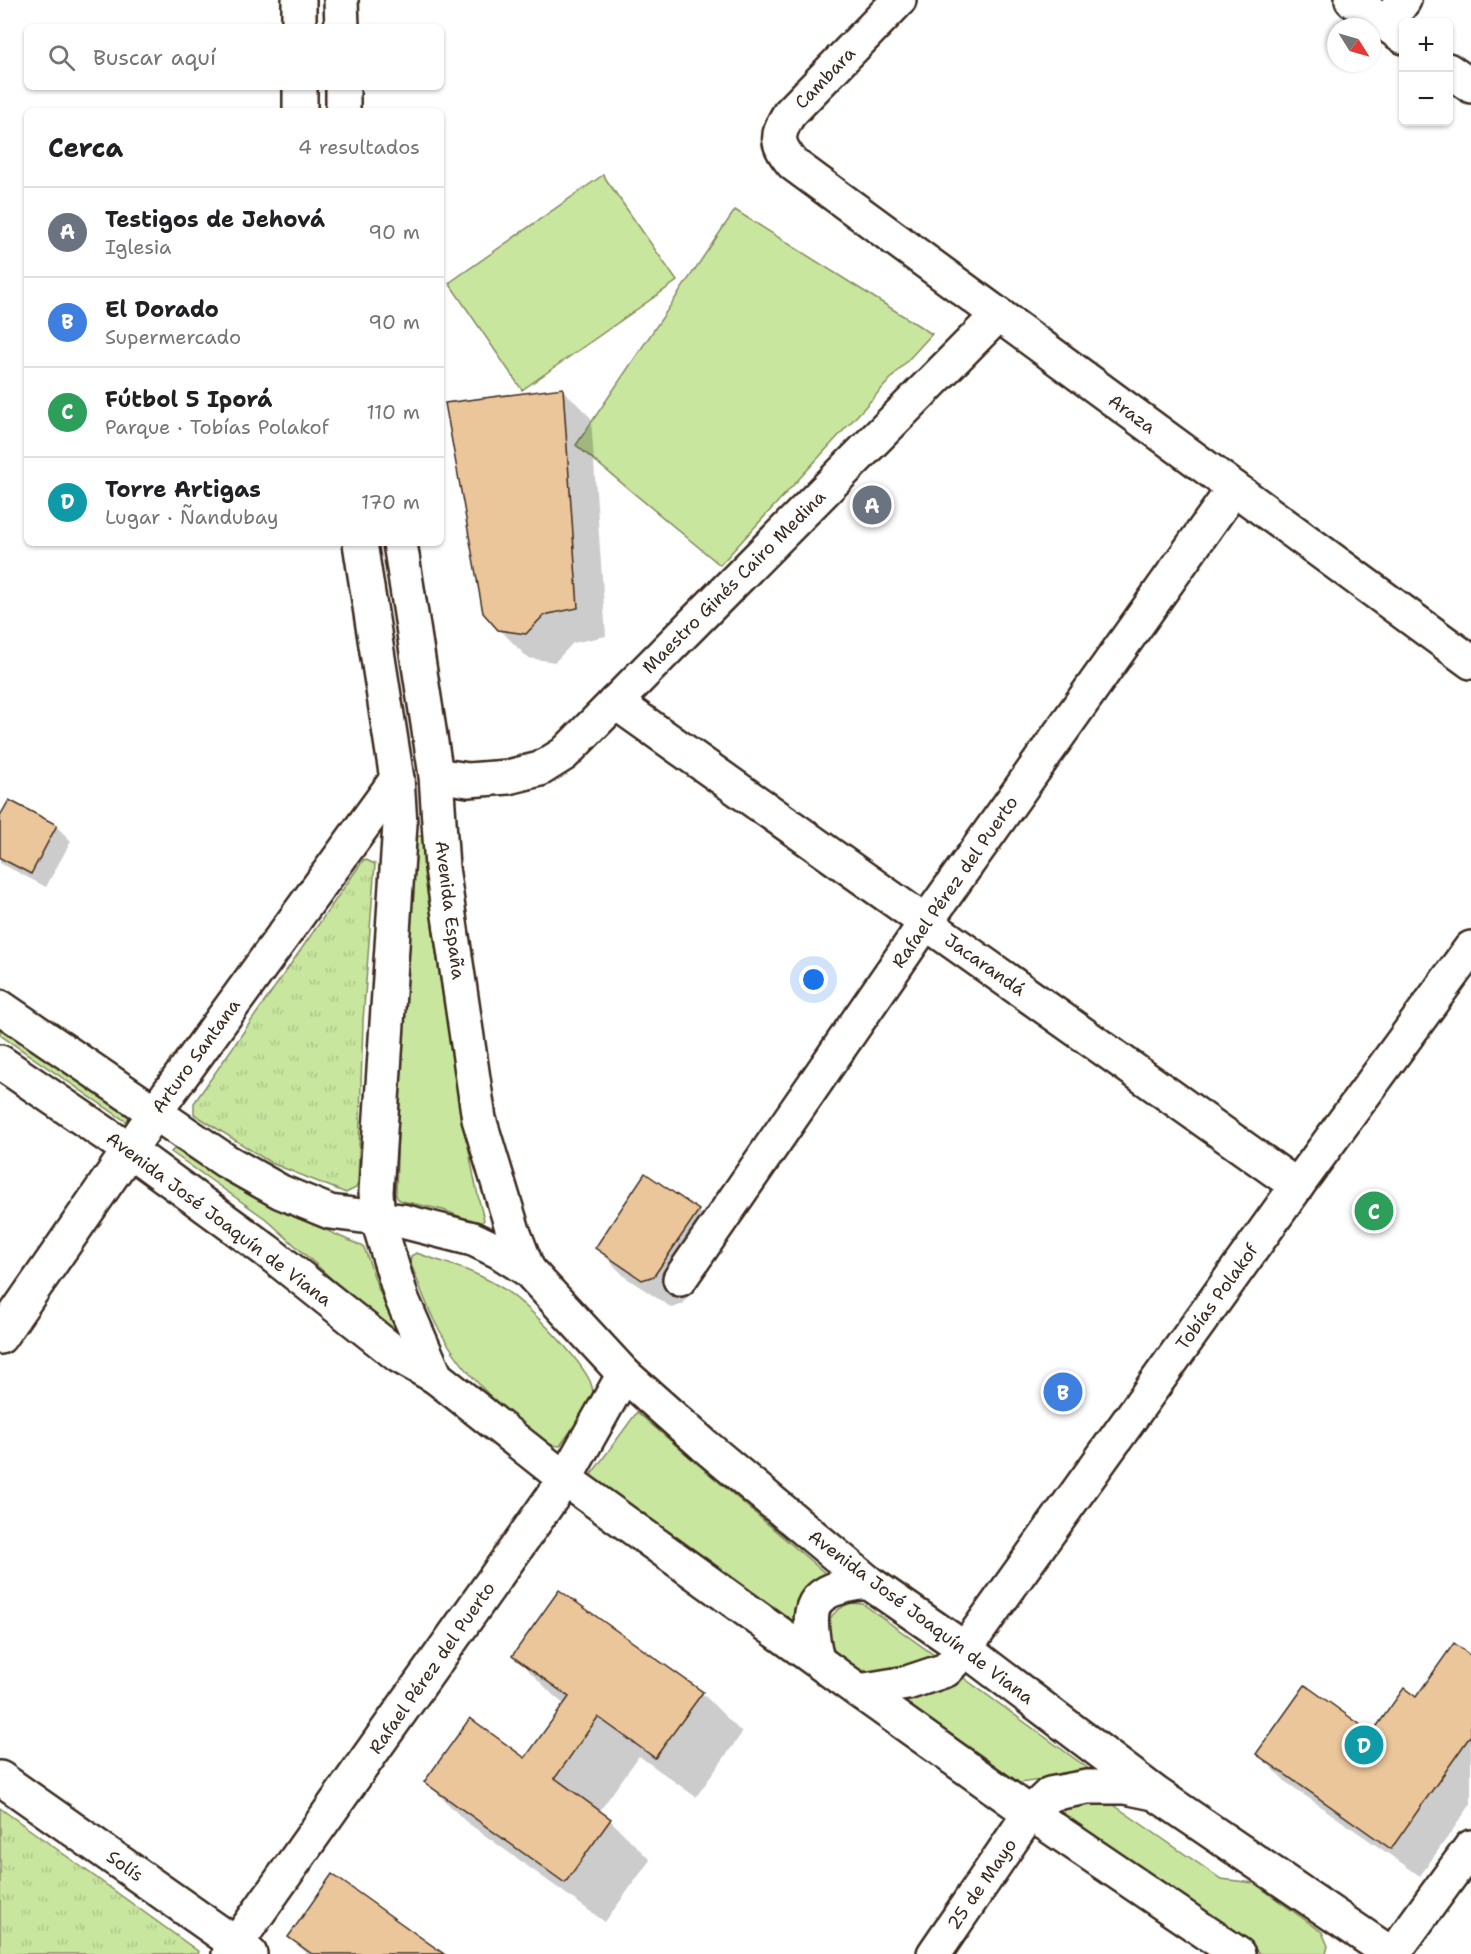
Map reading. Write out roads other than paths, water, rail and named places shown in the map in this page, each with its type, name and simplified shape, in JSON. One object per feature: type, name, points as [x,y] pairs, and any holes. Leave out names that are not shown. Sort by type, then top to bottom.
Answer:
[{"type":"street","points":[[299,0],[299,24]]},
{"type":"street","points":[[341,0],[342,24]]},
{"type":"street","name":"Cambara","points":[[793,165],[781,149],[779,138],[789,114],[899,0]]},
{"type":"street","points":[[1352,0],[1398,20]]},
{"type":"street","points":[[1452,72],[1471,86]]},
{"type":"street","points":[[300,90],[300,108]]},
{"type":"street","points":[[343,90],[344,108]]},
{"type":"street","name":"Araza","points":[[793,165],[1471,662]]},
{"type":"street","name":"Maestro Ginés Cairo Medina","points":[[436,775],[468,780],[508,777],[540,769],[564,754],[998,315]]},
{"type":"street","name":"Rafael Pérez del Puerto","points":[[680,1279],[926,922],[1234,489]]},
{"type":"street","points":[[360,546],[397,779],[400,824],[376,1192],[378,1220]]},
{"type":"street","name":"Avenida España","points":[[400,546],[436,775],[442,868],[479,1119],[513,1231],[528,1270]]},
{"type":"street","name":"Jacarandá","points":[[615,702],[1297,1186]]},
{"type":"street","name":"Arturo Santana","points":[[0,1337],[155,1113],[397,779]]},
{"type":"street","name":"Tobías Polakof","points":[[859,1691],[907,1683],[946,1670],[965,1648],[1471,948]]},
{"type":"street","name":"Avenida José Joaquín de Viana","points":[[0,1007],[226,1161],[281,1192],[330,1212],[378,1220],[402,1221],[473,1239],[500,1252],[528,1270],[624,1374],[704,1445],[868,1582],[965,1648],[1155,1793],[1392,1954]]},
{"type":"street","name":"Avenida José Joaquín de Viana","points":[[0,1062],[129,1150],[267,1251],[399,1356],[436,1377],[565,1479],[859,1691],[1030,1813],[1238,1954]]},
{"type":"street","name":"Avenida José Joaquín de Viana","points":[[378,1220],[402,1299],[436,1377]]},
{"type":"street","name":"Rafael Pérez del Puerto","points":[[238,1951],[565,1479],[624,1374]]},
{"type":"street","points":[[817,1660],[810,1619],[813,1605],[823,1595],[845,1585],[868,1582]]},
{"type":"street","name":"Solís","points":[[0,1778],[238,1951]]},
{"type":"street","name":"25 de Mayo","points":[[934,1954],[1030,1813],[1050,1794],[1087,1787],[1125,1787],[1155,1793]]},
{"type":"street","points":[[1392,1954],[1471,1847]]},
{"type":"place","name":"Testigos de Jehová","points":[[872,505]]},
{"type":"place","name":"Fútbol 5 Iporá","points":[[1374,1211]]},
{"type":"place","name":"El Dorado","points":[[1063,1392]]},
{"type":"place","name":"Torre Artigas","points":[[1364,1745]]}]
